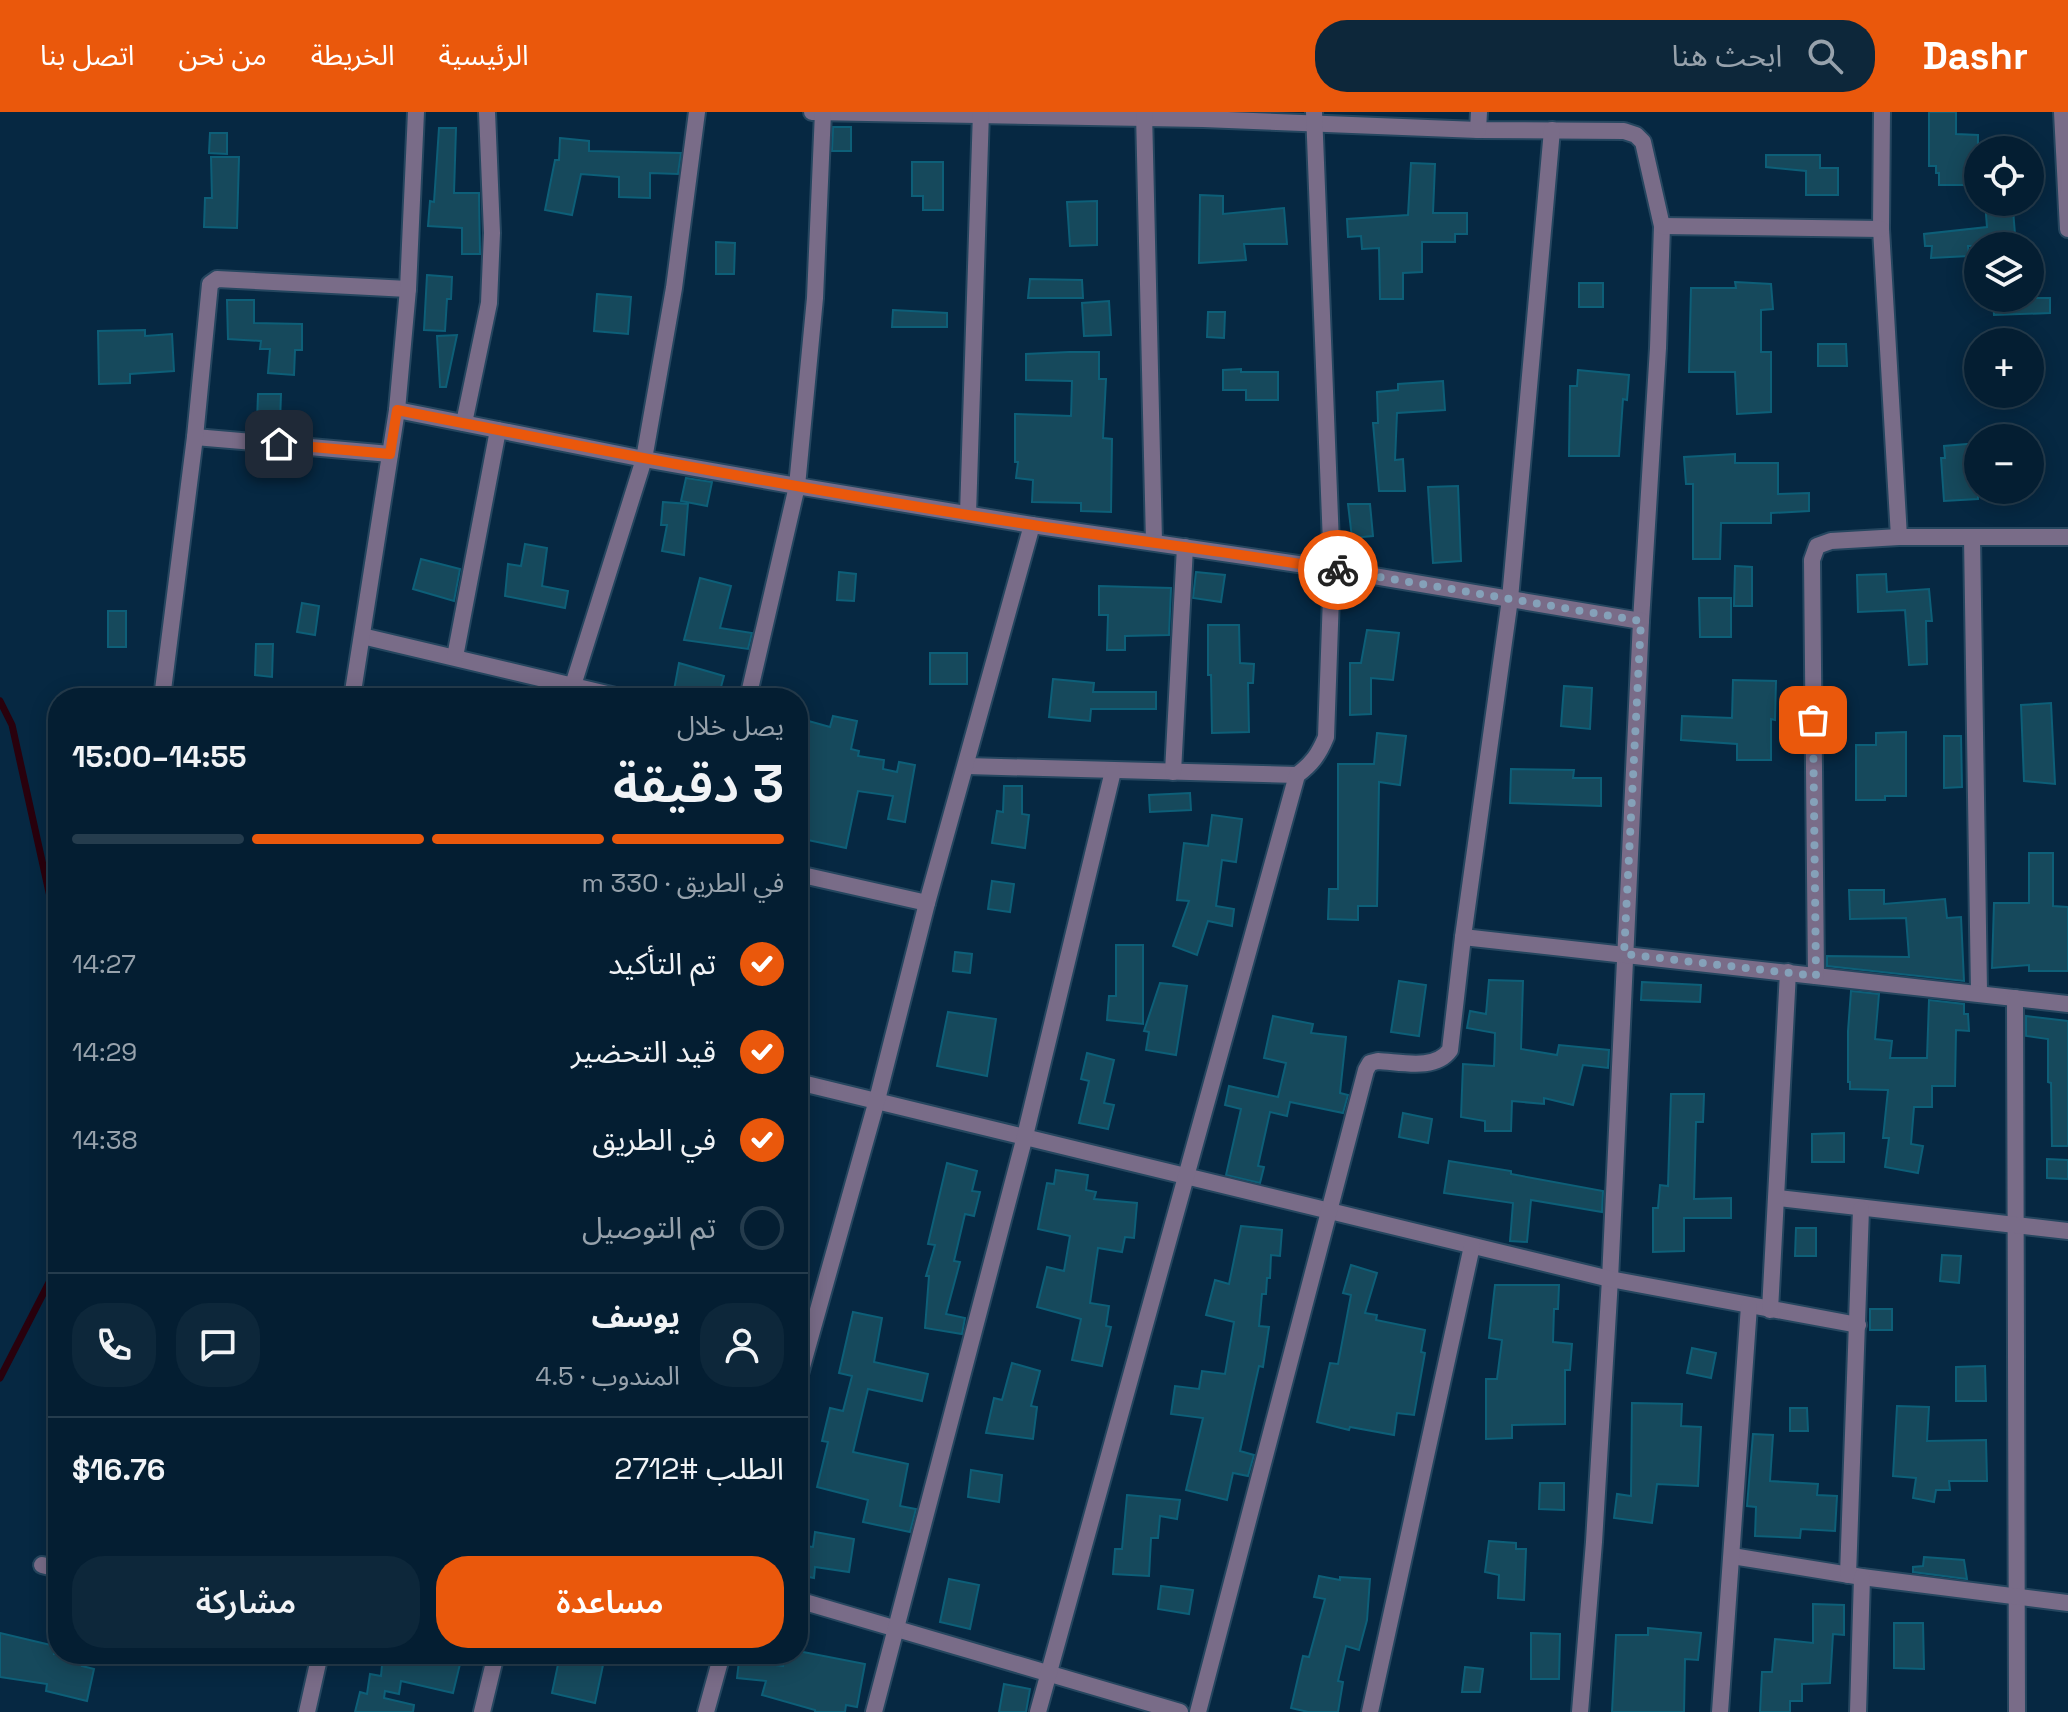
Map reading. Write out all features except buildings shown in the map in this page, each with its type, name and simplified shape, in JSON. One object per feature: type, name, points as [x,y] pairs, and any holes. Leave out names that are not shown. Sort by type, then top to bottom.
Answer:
[{"type":"street","points":[[354,688],[397,410],[408,289],[416,112]]},
{"type":"street","points":[[464,423],[489,303],[492,233],[487,112]]},
{"type":"street","points":[[572,688],[644,459],[674,288],[697,112]]},
{"type":"street","points":[[812,112],[1314,117],[1478,130],[1624,131],[1636,135],[1643,142],[1649,157],[1662,226],[1657,363],[1641,621],[1610,1279],[1580,1712]]},
{"type":"street","points":[[750,688],[797,486],[815,298],[823,112]]},
{"type":"street","points":[[1478,130],[1479,112]]},
{"type":"street","points":[[1882,112],[1881,229],[1899,537]]},
{"type":"street","points":[[2062,112],[2068,229]]},
{"type":"street","points":[[968,514],[981,114]]},
{"type":"street","points":[[1144,116],[1154,542]]},
{"type":"street","points":[[1038,1712],[1297,775],[1312,763],[1326,737],[1332,569],[1314,117]]},
{"type":"street","points":[[1198,1712],[1370,1063],[1434,1063],[1444,1059],[1450,1050],[1510,599],[1552,130]]},
{"type":"street","points":[[1662,226],[1881,229]]},
{"type":"street","points":[[163,688],[195,437],[210,284],[217,279],[408,289]]},
{"type":"street","points":[[397,410],[797,486],[1032,525],[1332,569],[1641,621]]},
{"type":"street","points":[[455,657],[498,430]]},
{"type":"street","points":[[195,437],[390,454]]},
{"type":"street","points":[[808,1345],[1032,525]]},
{"type":"street","points":[[1816,976],[1812,560],[1817,546],[1831,541],[1899,537],[2068,537]]},
{"type":"street","points":[[1972,537],[1979,992]]},
{"type":"street","points":[[1173,772],[1185,547]]},
{"type":"street","points":[[362,636],[455,657],[558,688]]},
{"type":"street","points":[[967,766],[1297,775]]},
{"type":"street","points":[[874,1712],[1025,1136],[1113,771]]},
{"type":"street","points":[[808,876],[927,903]]},
{"type":"street","points":[[1463,937],[2068,1004]]},
{"type":"street","points":[[1770,1310],[1788,972]]},
{"type":"street","points":[[2015,998],[2017,1712]]},
{"type":"street","points":[[808,1084],[1610,1279],[1858,1325]]},
{"type":"street","points":[[1778,1198],[2068,1231]]},
{"type":"street","points":[[1858,1712],[1855,1576],[1861,1209]]},
{"type":"street","points":[[1370,1712],[1472,1246]]},
{"type":"street","points":[[1720,1712],[1749,1306]]},
{"type":"street","points":[[1732,1556],[1855,1576],[2068,1603]]},
{"type":"street","points":[[808,1603],[1180,1712]]},
{"type":"street","points":[[307,1712],[318,1664]]},
{"type":"street","points":[[482,1712],[494,1664]]},
{"type":"street","points":[[706,1712],[719,1664]]},
{"type":"waterway","points":[[0,701],[12,725],[48,888]]},
{"type":"waterway","points":[[0,1378],[48,1284]]},
{"type":"way so far","points":[[1338,570],[1641,621],[1624,954],[1816,976],[1813,720]]},
{"type":"route","points":[[279,444],[390,454],[397,410],[767,481],[1032,525],[1338,570]]}]
